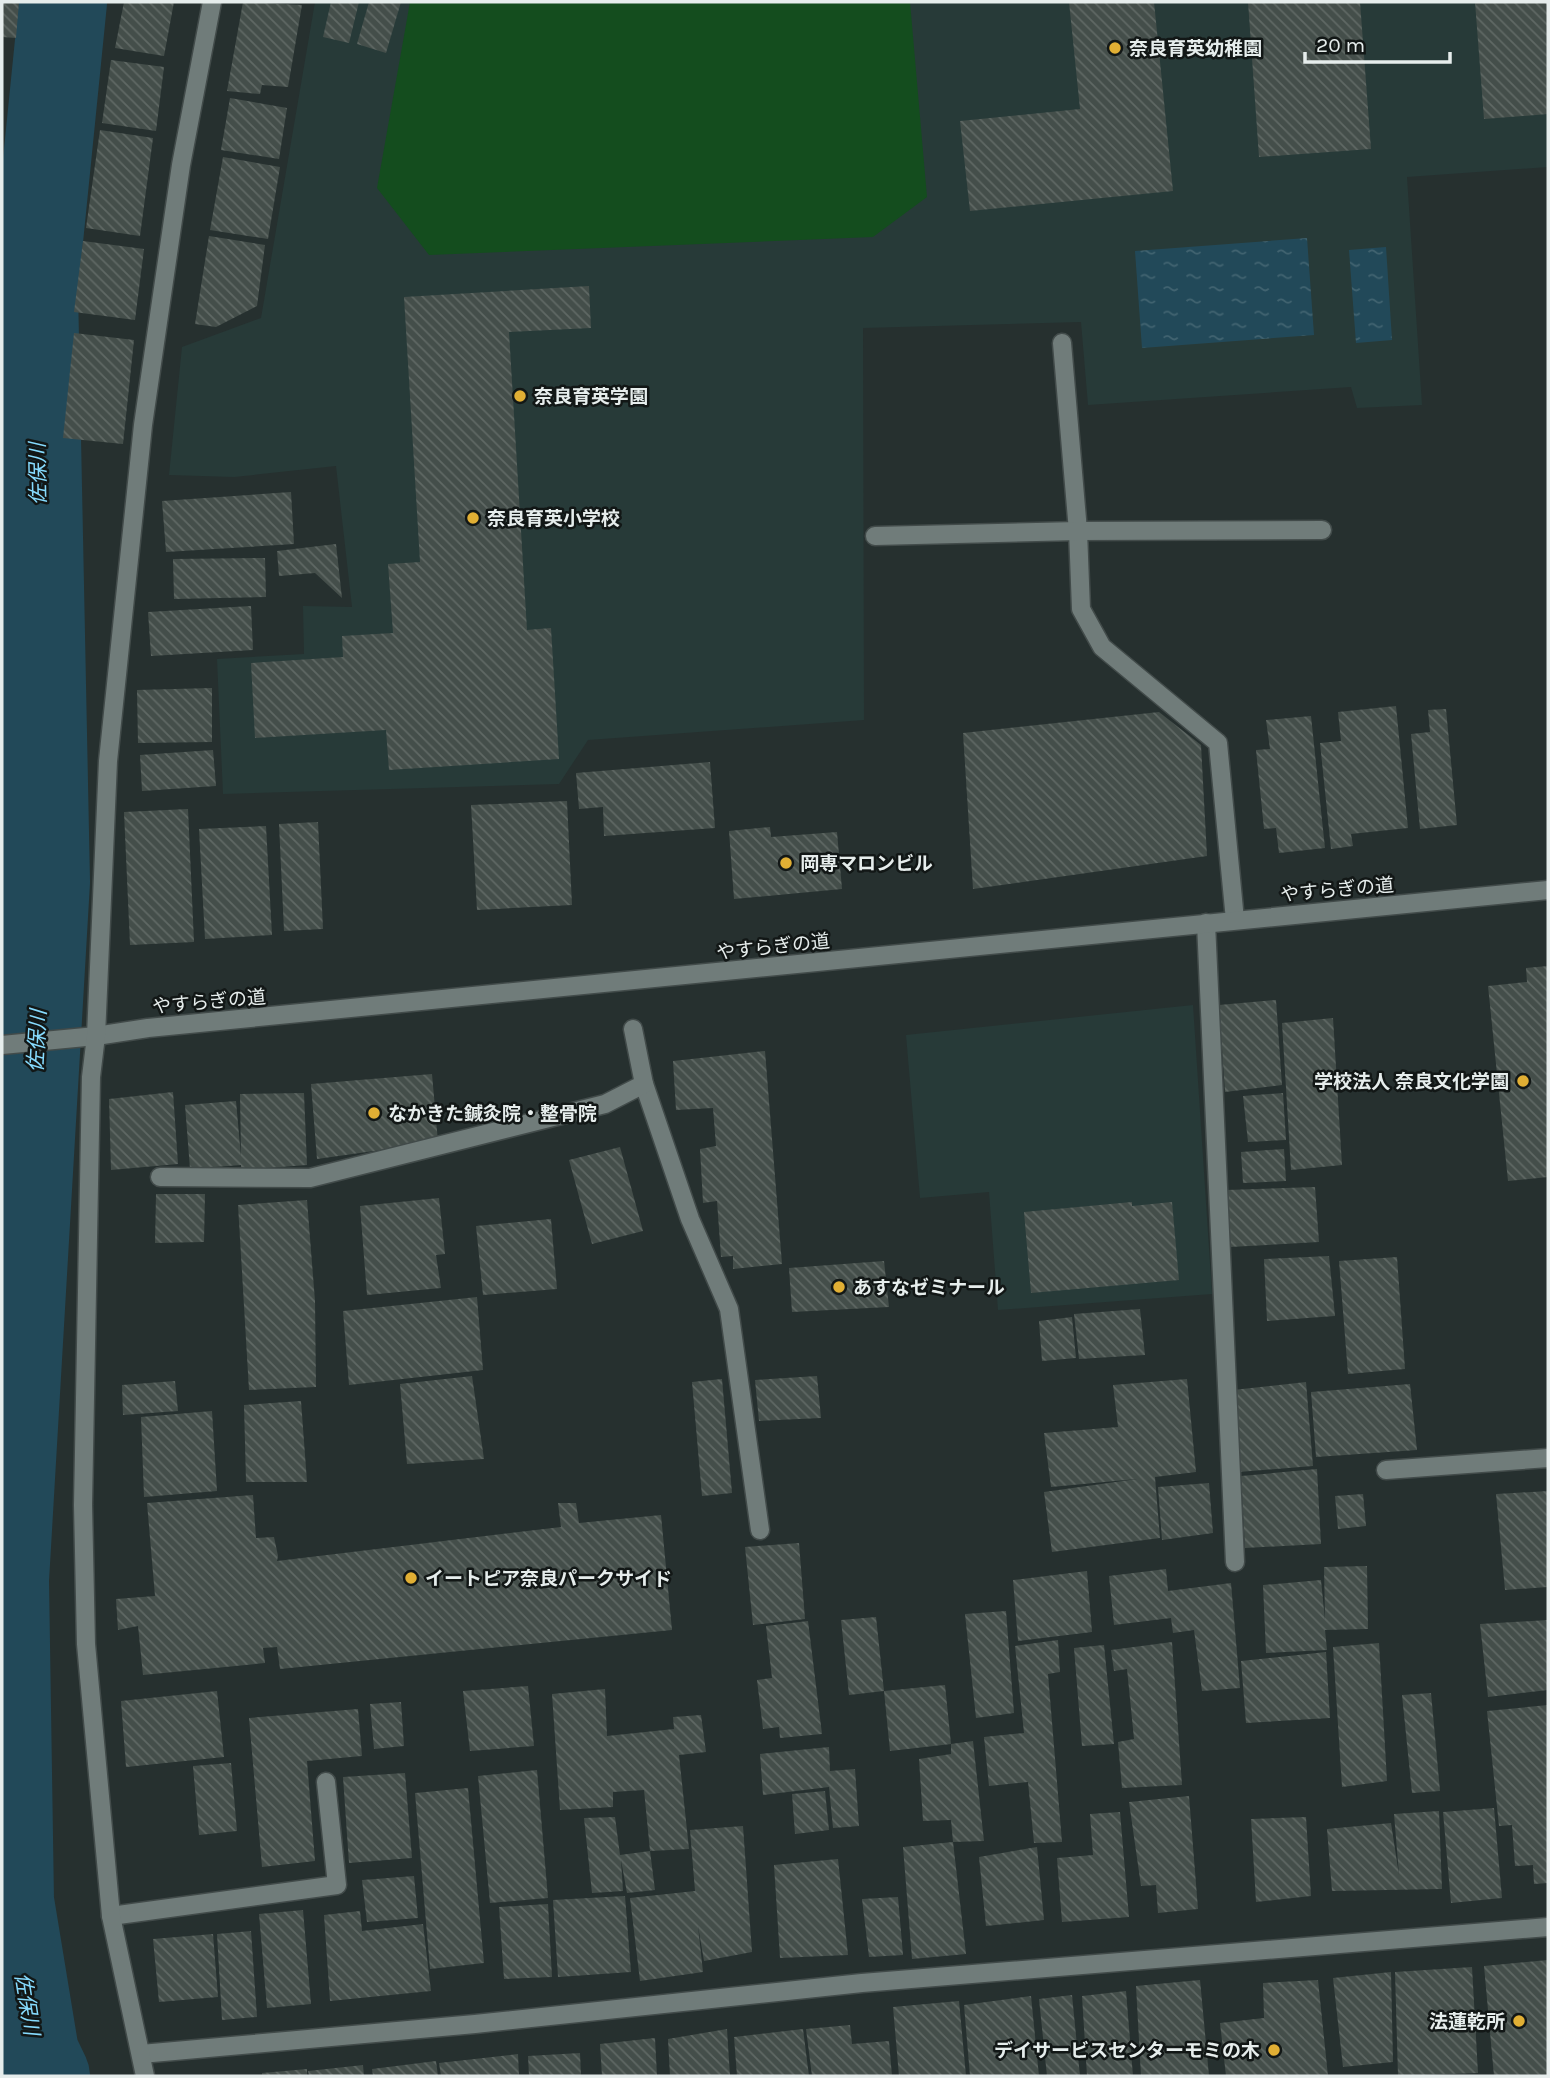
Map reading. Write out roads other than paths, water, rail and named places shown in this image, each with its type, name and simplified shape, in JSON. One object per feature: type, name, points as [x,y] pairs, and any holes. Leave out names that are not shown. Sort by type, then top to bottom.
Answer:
[{"type":"street","points":[[145,2076],[111,1916],[86,1644],[83,1504],[91,1077],[96,1036],[108,761],[144,425],[181,165],[212,2]]},
{"type":"street","points":[[1062,342],[1078,531],[1080,609],[1102,647],[1218,743],[1235,920]]},
{"type":"street","points":[[875,536],[1078,531],[1322,530]]},
{"type":"street","name":"やすらぎの道","points":[[2,1045],[148,1028],[1548,890]]},
{"type":"street","points":[[1206,923],[1235,1562]]},
{"type":"street","points":[[633,1029],[644,1084],[690,1219],[729,1309],[760,1530]]},
{"type":"street","points":[[160,1177],[310,1178],[605,1104],[644,1084]]},
{"type":"street","points":[[1386,1470],[1548,1458]]},
{"type":"street","points":[[111,1916],[337,1885],[326,1782]]},
{"type":"street","points":[[141,2054],[475,2024],[862,1983],[1548,1927]]},
{"type":"water","points":[[1307,238],[1314,335],[1142,348],[1135,251]]},
{"type":"water","points":[[1386,247],[1392,340],[1356,343],[1349,250]]},
{"type":"waterway","name":"佐保川","points":[[46,2076],[35,2053],[10,1901],[5,1580],[46,882],[34,290],[63,2]]},
{"type":"place","name":"奈良育英幼稚園","points":[[1115,48]]},
{"type":"place","name":"奈良育英学園","points":[[520,396]]},
{"type":"place","name":"奈良育英小学校","points":[[473,518]]},
{"type":"place","name":"岡専マロンビル","points":[[786,863]]},
{"type":"place","name":"学校法人 奈良文化学園","points":[[1523,1081]]},
{"type":"place","name":"なかきた鍼灸院・整骨院","points":[[374,1113]]},
{"type":"place","name":"あすなゼミナール","points":[[839,1287]]},
{"type":"place","name":"イートピア奈良パークサイド","points":[[411,1578]]},
{"type":"place","name":"法蓮乾所","points":[[1519,2021]]},
{"type":"place","name":"デイサービスセンターモミの木","points":[[1274,2050]]}]
